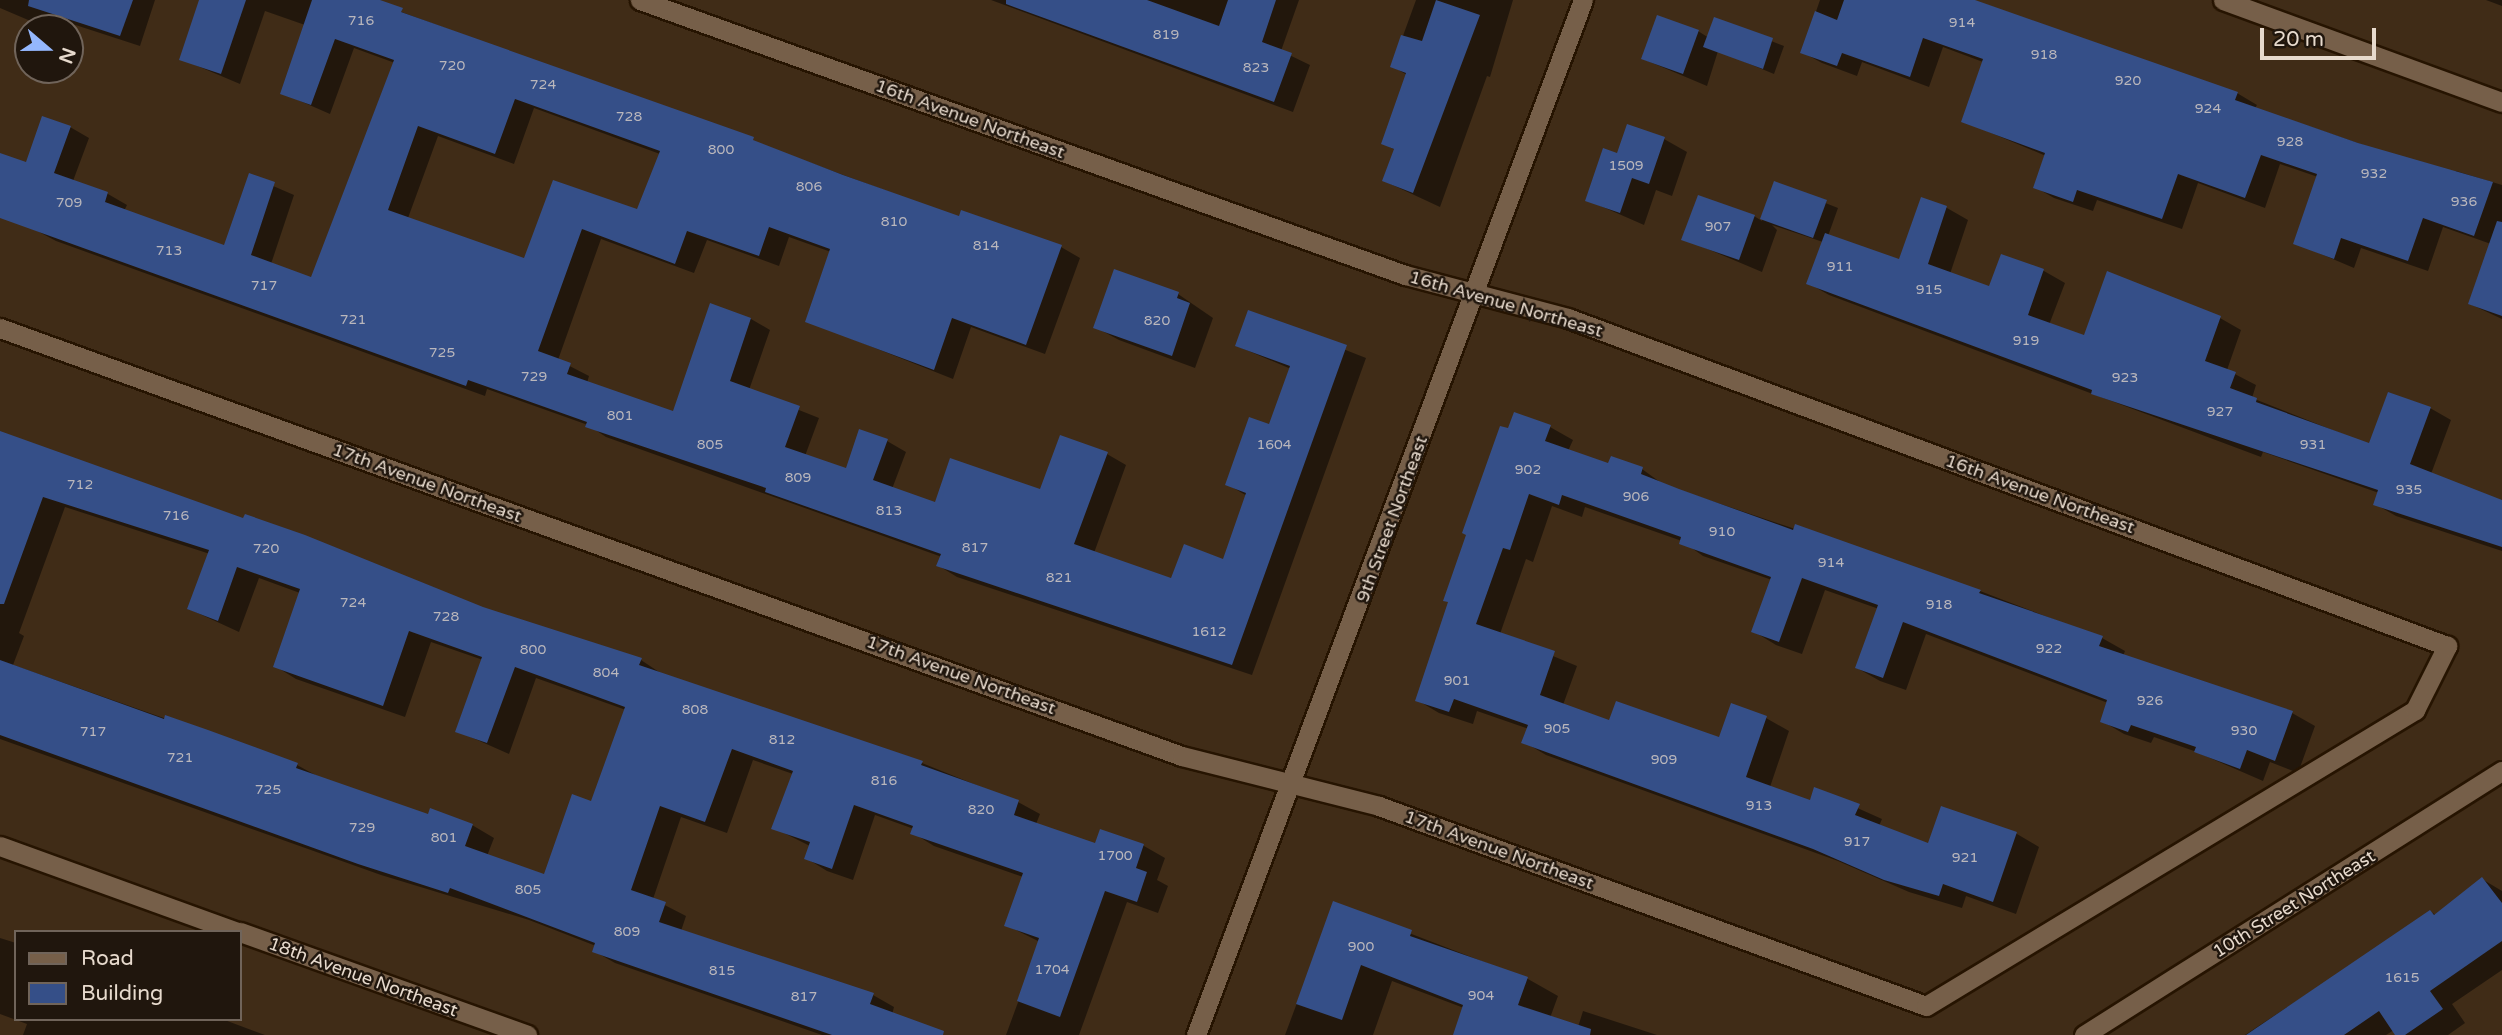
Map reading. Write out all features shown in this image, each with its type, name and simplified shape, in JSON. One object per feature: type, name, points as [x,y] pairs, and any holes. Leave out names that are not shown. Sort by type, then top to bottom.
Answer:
[{"type":"street","name":"16th Avenue Northeast","points":[[640,0],[1405,275],[1581,323],[2447,646],[2415,710],[1926,1006]]},
{"type":"street","name":"9th Street Northeast","points":[[1195,1035],[1293,784],[1583,0]]},
{"type":"street","points":[[2223,0],[2502,102]]},
{"type":"street","name":"17th Avenue Northeast","points":[[0,328],[1182,755],[1379,806],[1926,1006]]},
{"type":"street","name":"10th Street Northeast","points":[[2084,1035],[2502,771]]},
{"type":"street","name":"18th Avenue Northeast","points":[[0,846],[233,930]]},
{"type":"street","name":"18th Avenue Northeast","points":[[242,933],[527,1035]]},
{"type":"building","points":[[29,0],[133,0],[120,36],[84,24],[84,14],[53,14],[28,6]]},
{"type":"building","points":[[199,0],[246,0],[221,74],[179,60]]},
{"type":"building","points":[[312,0],[380,0],[403,8],[401,12],[754,137],[753,140],[843,175],[959,216],[961,210],[1062,245],[1026,345],[952,318],[934,370],[805,322],[830,249],[769,227],[759,256],[687,231],[675,264],[582,229],[538,351],[571,363],[567,374],[673,411],[710,303],[751,318],[730,381],[800,406],[785,447],[846,468],[859,429],[888,439],[873,480],[935,502],[950,458],[1040,489],[1060,435],[1108,452],[1074,544],[1171,578],[1184,544],[1223,559],[1246,493],[1225,485],[1249,417],[1269,424],[1290,366],[1235,346],[1248,310],[1347,345],[1232,665],[936,566],[941,554],[765,492],[766,488],[585,427],[587,422],[468,380],[466,386],[0,218],[0,153],[26,162],[42,116],[71,126],[54,173],[108,192],[105,202],[224,245],[249,173],[275,182],[251,255],[311,277],[394,60],[335,39],[311,105],[280,94]],"holes":[[[515,99],[660,151],[637,209],[553,180],[524,258],[388,210],[418,126],[495,154]]]},
{"type":"building","points":[[1006,0],[1147,0],[1219,26],[1228,0],[1276,0],[1262,42],[1292,53],[1274,102],[1006,4]]},
{"type":"building","points":[[1436,0],[1480,15],[1413,193],[1382,181],[1394,149],[1381,144],[1406,73],[1390,67],[1401,35],[1422,41]]},
{"type":"building","points":[[1844,0],[1975,0],[2238,92],[2235,100],[2358,143],[2493,182],[2474,236],[2423,218],[2408,261],[2341,238],[2334,259],[2293,244],[2317,174],[2261,155],[2245,198],[2178,174],[2162,219],[2077,190],[2073,202],[2033,188],[2045,153],[1961,122],[1983,59],[1923,38],[1910,77],[1842,53],[1837,66],[1800,53],[1815,11],[1837,20]]},
{"type":"building","points":[[1657,15],[1699,30],[1683,74],[1641,59]]},
{"type":"building","points":[[1714,17],[1773,38],[1763,69],[1703,47]]},
{"type":"building","points":[[1627,124],[1665,137],[1649,184],[1632,178],[1620,213],[1585,201],[1603,148],[1617,153]]},
{"type":"building","points":[[1774,181],[1827,200],[1813,238],[1760,219]]},
{"type":"building","points":[[1698,195],[1755,215],[1739,260],[1681,240]]},
{"type":"building","points":[[1921,197],[1947,206],[1928,264],[1989,286],[2001,254],[2044,269],[2028,315],[2084,335],[2107,271],[2221,316],[2205,361],[2236,372],[2230,388],[2257,398],[2256,402],[2369,443],[2388,392],[2431,407],[2410,464],[2502,500],[2502,547],[2373,505],[2378,490],[2091,394],[2092,390],[1806,284],[1825,233],[1899,259]]},
{"type":"building","points":[[2497,221],[2502,222],[2502,316],[2468,304]]},
{"type":"building","points":[[1114,269],[1179,292],[1177,298],[1190,303],[1172,356],[1093,328]]},
{"type":"building","points":[[1514,412],[1551,425],[1545,441],[1608,463],[1611,456],[1643,467],[1641,474],[1679,489],[1793,530],[1795,524],[1981,590],[1979,593],[2103,636],[2099,646],[2293,711],[2275,761],[2247,750],[2240,769],[2194,752],[2196,747],[2131,725],[2128,732],[2100,722],[2107,700],[1903,622],[1883,678],[1855,668],[1878,605],[1802,578],[1779,642],[1751,632],[1771,577],[1679,544],[1681,537],[1562,495],[1559,505],[1529,494],[1510,550],[1503,548],[1476,624],[1555,651],[1540,695],[1609,720],[1616,701],[1719,737],[1731,703],[1767,716],[1746,777],[1810,800],[1814,787],[1860,804],[1855,815],[1928,843],[1941,806],[2017,832],[1993,902],[1943,884],[1939,896],[1884,880],[1813,849],[1521,743],[1528,725],[1454,699],[1449,712],[1415,701],[1448,602],[1443,601],[1466,535],[1462,533],[1500,426],[1508,428]]},
{"type":"building","points":[[0,431],[243,518],[245,514],[305,535],[483,607],[642,658],[639,665],[923,761],[921,765],[1019,800],[1014,815],[1095,843],[1100,829],[1144,844],[1136,868],[1147,872],[1137,902],[1105,891],[1060,1017],[1017,1001],[1039,938],[1004,926],[1023,873],[910,834],[913,826],[854,805],[832,869],[804,859],[810,842],[771,829],[793,771],[732,749],[705,822],[660,806],[631,890],[666,902],[659,922],[874,993],[870,1004],[944,1031],[943,1035],[832,1035],[592,952],[595,943],[450,888],[448,893],[358,864],[0,735],[0,660],[164,719],[165,715],[208,730],[298,763],[296,768],[428,814],[430,808],[473,824],[465,846],[544,874],[572,794],[591,801],[625,707],[515,667],[487,743],[455,732],[482,657],[409,631],[383,706],[273,667],[300,589],[237,567],[218,621],[187,609],[209,550],[43,497],[4,604],[0,604]]},
{"type":"building","points":[[2482,877],[2502,903],[2502,941],[2430,991],[2443,1009],[2405,1035],[2395,1035],[2379,1011],[2344,1035],[2246,1035],[2430,910],[2434,915]]},
{"type":"building","points":[[1333,901],[1412,930],[1410,936],[1528,977],[1518,1005],[1591,1029],[1590,1035],[1453,1035],[1463,1005],[1361,965],[1342,1020],[1296,1004]]}]
